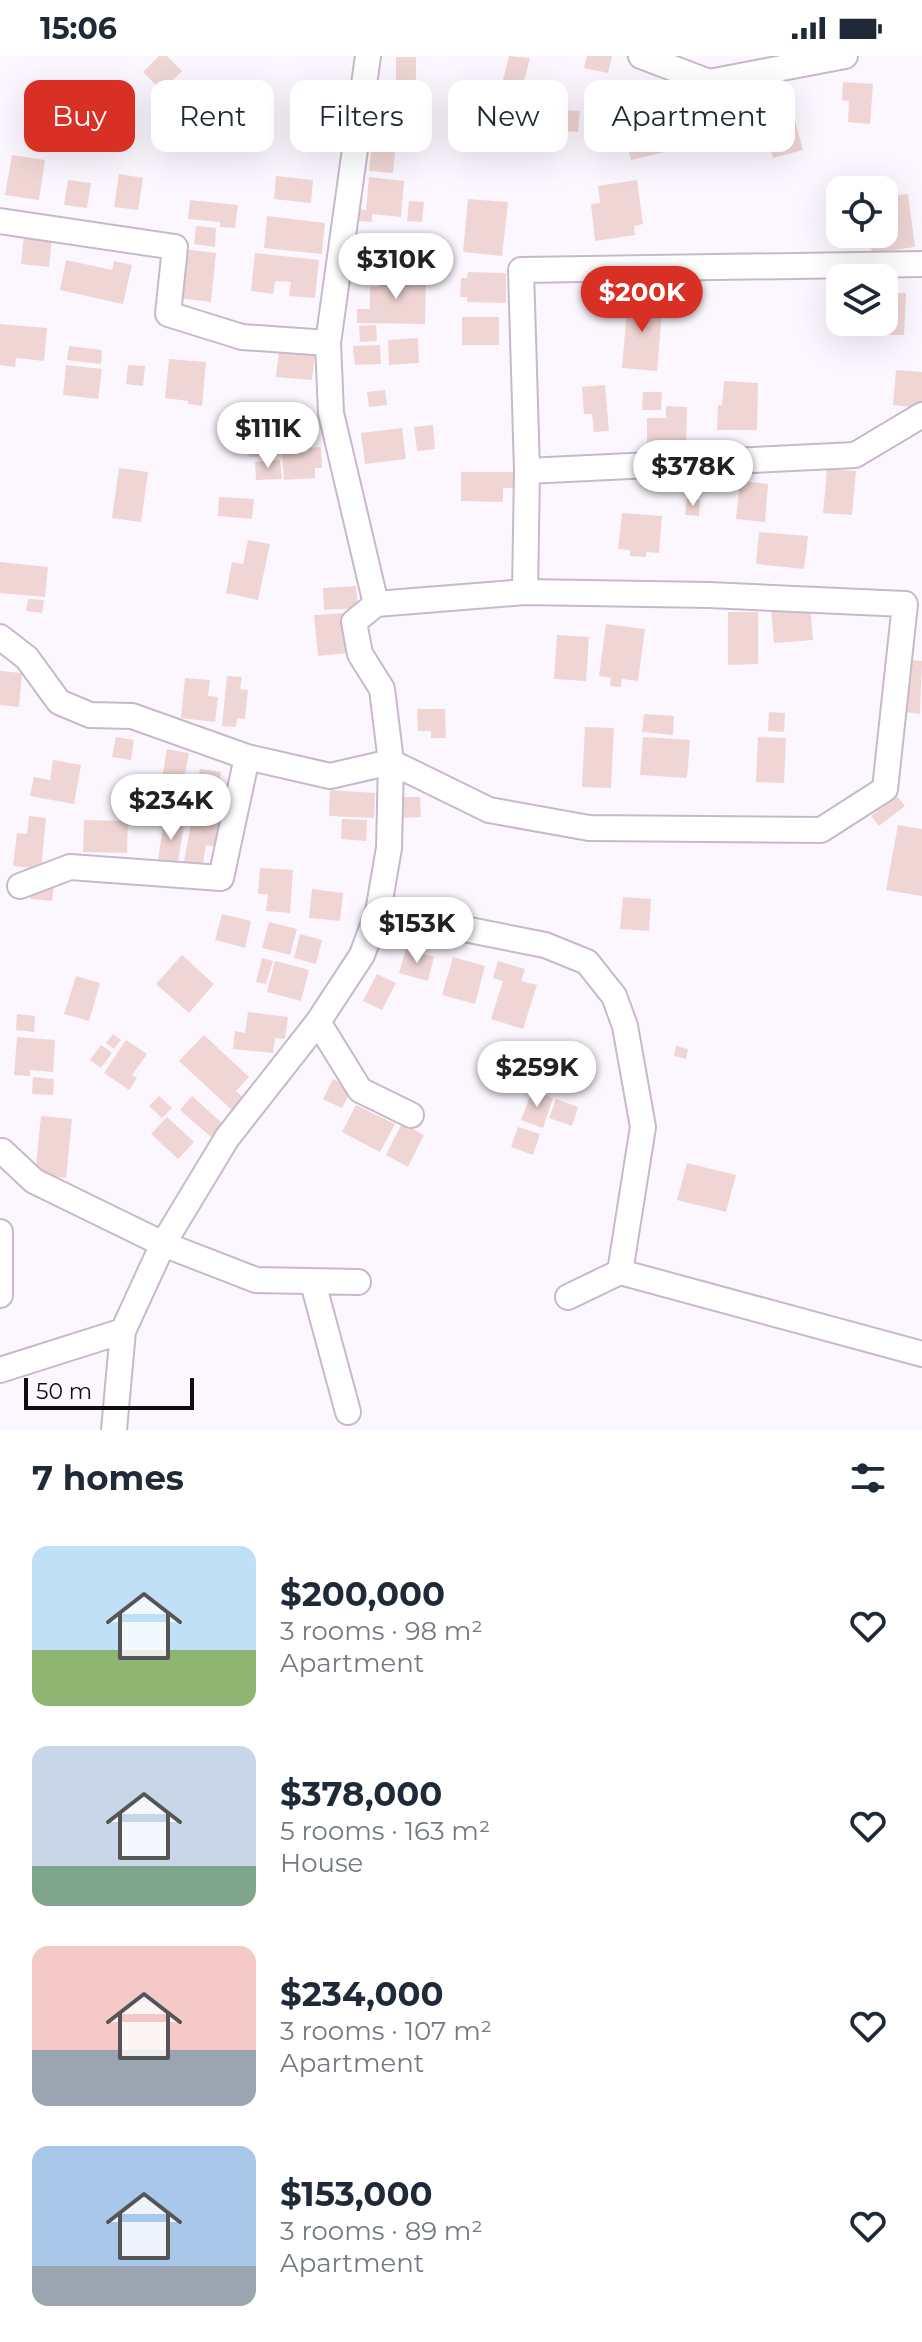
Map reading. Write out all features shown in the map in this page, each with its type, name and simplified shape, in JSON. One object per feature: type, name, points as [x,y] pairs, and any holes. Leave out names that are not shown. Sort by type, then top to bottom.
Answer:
[{"type":"street","points":[[368,56],[328,343],[331,413],[376,604]]},
{"type":"street","points":[[641,56],[709,82],[845,56]]},
{"type":"street","points":[[0,221],[175,247],[168,314],[242,337],[328,343]]},
{"type":"street","points":[[525,592],[527,471],[521,270],[922,264]]},
{"type":"street","points":[[527,471],[855,455],[922,415]]},
{"type":"street","points":[[0,637],[27,658],[59,702],[90,715],[132,716],[247,757],[330,776],[391,762],[489,810],[589,828],[821,830],[885,789],[905,604],[709,595],[525,592],[376,604],[354,622],[360,654],[382,689],[391,762],[389,848],[378,912],[362,955],[318,1022],[227,1138],[163,1244],[123,1331],[114,1430]]},
{"type":"street","points":[[20,886],[70,867],[221,878],[247,757]]},
{"type":"street","points":[[378,912],[545,945],[587,962],[614,996],[625,1026],[643,1127],[620,1272]]},
{"type":"street","points":[[318,1022],[360,1090],[411,1115]]},
{"type":"street","points":[[2,1151],[34,1181],[163,1244],[256,1280],[358,1282]]},
{"type":"street","points":[[0,1232],[0,1295]]},
{"type":"street","points":[[568,1297],[620,1272],[922,1354]]},
{"type":"street","points":[[313,1283],[348,1412]]},
{"type":"street","points":[[0,1370],[123,1331]]},
{"type":"building","points":[[159,56],[167,56],[182,71],[173,80],[151,80],[143,72]]},
{"type":"building","points":[[509,56],[530,58],[524,80],[503,80]]},
{"type":"building","points":[[587,56],[612,56],[608,73],[584,68]]},
{"type":"building","points":[[396,57],[416,57],[416,80],[396,80]]},
{"type":"building","points":[[843,82],[873,84],[870,124],[848,122],[849,101],[842,100]]},
{"type":"building","points":[[568,110],[580,111],[578,132],[568,131]]},
{"type":"building","points":[[795,121],[803,150],[773,158],[772,152],[795,152]]},
{"type":"building","points":[[371,152],[395,152],[393,173],[369,171]]},
{"type":"building","points":[[629,152],[665,152],[631,160]]},
{"type":"building","points":[[12,155],[45,160],[39,200],[5,195]]},
{"type":"building","points":[[119,174],[143,178],[138,210],[114,207]]},
{"type":"building","points":[[276,176],[313,180],[311,203],[274,199]]},
{"type":"building","points":[[369,177],[404,181],[401,217],[372,214],[372,222],[359,221],[360,209],[366,210]]},
{"type":"building","points":[[68,180],[91,183],[87,208],[64,205]]},
{"type":"building","points":[[637,180],[643,224],[634,226],[635,235],[595,241],[591,204],[600,203],[598,186]]},
{"type":"building","points":[[908,194],[915,247],[872,253],[871,248],[898,248],[898,195]]},
{"type":"building","points":[[468,199],[508,202],[502,256],[463,252]]},
{"type":"building","points":[[190,200],[238,205],[235,228],[220,227],[220,222],[188,219]]},
{"type":"building","points":[[409,201],[424,202],[422,222],[407,221]]},
{"type":"building","points":[[267,216],[325,223],[322,254],[264,248]]},
{"type":"building","points":[[196,226],[216,228],[215,247],[194,244]]},
{"type":"building","points":[[363,234],[378,234],[378,240],[405,240],[405,250],[420,250],[420,262],[362,261]]},
{"type":"building","points":[[24,235],[52,238],[49,267],[21,264]]},
{"type":"building","points":[[183,249],[216,253],[211,302],[178,298]]},
{"type":"building","points":[[255,253],[319,260],[315,298],[289,296],[291,282],[275,281],[273,294],[251,291]]},
{"type":"building","points":[[66,260],[112,270],[114,261],[132,265],[123,304],[60,290]]},
{"type":"building","points":[[468,272],[506,273],[506,303],[467,302],[467,297],[460,297],[461,278],[467,278]]},
{"type":"building","points":[[378,275],[426,276],[425,324],[357,323],[357,309],[370,309],[370,287],[378,287]]},
{"type":"building","points":[[898,293],[906,293],[904,335],[898,335]]},
{"type":"building","points":[[628,298],[663,301],[657,371],[622,368]]},
{"type":"building","points":[[462,317],[499,317],[499,345],[462,345]]},
{"type":"building","points":[[0,324],[47,328],[44,361],[16,358],[15,367],[0,365]]},
{"type":"building","points":[[376,325],[377,341],[360,342],[359,326]]},
{"type":"building","points":[[418,338],[419,363],[389,365],[388,340]]},
{"type":"building","points":[[380,345],[381,364],[355,365],[353,346]]},
{"type":"building","points":[[69,346],[102,350],[101,364],[67,360]]},
{"type":"building","points":[[279,350],[315,354],[312,380],[276,377]]},
{"type":"building","points":[[169,359],[206,362],[202,406],[165,398]]},
{"type":"building","points":[[66,365],[102,369],[98,399],[63,395]]},
{"type":"building","points":[[128,365],[145,366],[143,386],[126,384]]},
{"type":"building","points":[[896,370],[922,372],[922,408],[893,405]]},
{"type":"building","points":[[724,381],[758,383],[757,430],[717,430],[718,405],[722,405]]},
{"type":"building","points":[[605,385],[609,431],[594,432],[592,414],[584,414],[582,387]]},
{"type":"building","points":[[385,390],[387,405],[369,407],[367,392]]},
{"type":"building","points":[[643,392],[662,392],[661,410],[642,410]]},
{"type":"building","points":[[666,406],[687,407],[686,444],[647,443],[647,418],[666,418]]},
{"type":"building","points":[[433,425],[435,449],[417,451],[414,427]]},
{"type":"building","points":[[402,428],[406,459],[365,464],[361,433]]},
{"type":"building","points":[[277,438],[278,455],[249,457],[247,439]]},
{"type":"building","points":[[321,447],[322,468],[315,468],[315,478],[284,480],[282,453],[307,452],[307,448]]},
{"type":"building","points":[[280,460],[282,479],[256,480],[255,462]]},
{"type":"building","points":[[119,468],[148,472],[141,522],[112,518]]},
{"type":"building","points":[[827,469],[856,471],[852,515],[823,513]]},
{"type":"building","points":[[461,472],[515,472],[515,488],[503,488],[503,502],[461,501]]},
{"type":"building","points":[[740,481],[768,484],[765,522],[736,519]]},
{"type":"building","points":[[219,497],[254,499],[252,519],[218,516]]},
{"type":"building","points":[[687,499],[700,500],[699,516],[685,515]]},
{"type":"building","points":[[622,513],[662,516],[659,553],[646,552],[646,557],[630,556],[630,550],[618,549]]},
{"type":"building","points":[[759,532],[808,536],[804,569],[756,564]]},
{"type":"building","points":[[248,540],[270,544],[258,600],[226,593],[232,562],[243,564]]},
{"type":"building","points":[[0,562],[48,567],[45,597],[0,593]]},
{"type":"building","points":[[356,586],[358,608],[324,610],[323,588]]},
{"type":"building","points":[[28,599],[44,600],[42,613],[26,611]]},
{"type":"building","points":[[810,605],[813,640],[774,643],[771,607]]},
{"type":"building","points":[[728,612],[758,612],[758,664],[728,665]]},
{"type":"building","points":[[346,613],[349,653],[318,656],[314,615]]},
{"type":"building","points":[[606,624],[645,629],[638,681],[622,679],[621,687],[610,686],[611,678],[599,676]]},
{"type":"building","points":[[557,635],[589,637],[586,681],[554,679]]},
{"type":"building","points":[[913,660],[922,661],[920,714],[904,712]]},
{"type":"building","points":[[0,671],[22,673],[19,707],[0,705]]},
{"type":"building","points":[[227,676],[242,677],[240,689],[248,690],[245,719],[237,718],[236,727],[222,726]]},
{"type":"building","points":[[185,678],[210,680],[208,696],[218,697],[215,722],[181,718]]},
{"type":"building","points":[[417,709],[445,709],[446,738],[431,738],[431,731],[418,731]]},
{"type":"building","points":[[769,712],[785,713],[784,732],[768,731]]},
{"type":"building","points":[[644,714],[674,716],[673,735],[642,732]]},
{"type":"building","points":[[585,727],[614,728],[611,788],[582,787]]},
{"type":"building","points":[[116,737],[134,740],[131,760],[112,757]]},
{"type":"building","points":[[643,737],[690,740],[687,778],[640,775]]},
{"type":"building","points":[[758,737],[786,738],[784,783],[756,782]]},
{"type":"building","points":[[167,749],[189,753],[182,788],[161,784]]},
{"type":"building","points":[[53,760],[81,765],[74,804],[30,796],[34,777],[50,780]]},
{"type":"building","points":[[200,769],[221,772],[214,809],[194,806]]},
{"type":"building","points":[[330,790],[375,793],[374,818],[329,816]]},
{"type":"building","points":[[164,792],[182,795],[178,815],[161,812]]},
{"type":"building","points":[[897,796],[905,806],[879,826],[871,816]]},
{"type":"building","points":[[397,797],[420,797],[421,817],[398,818]]},
{"type":"building","points":[[29,816],[46,818],[41,869],[13,866],[17,833],[27,834]]},
{"type":"building","points":[[192,818],[228,825],[224,848],[206,845],[202,870],[183,867]]},
{"type":"building","points":[[342,819],[367,820],[366,841],[341,839]]},
{"type":"building","points":[[84,820],[128,821],[127,853],[83,852]]},
{"type":"building","points":[[164,822],[184,825],[178,862],[158,859]]},
{"type":"building","points":[[898,825],[922,829],[922,896],[886,890]]},
{"type":"building","points":[[260,868],[293,870],[290,913],[266,911],[268,894],[258,894]]},
{"type":"building","points":[[32,883],[54,885],[52,901],[30,899]]},
{"type":"building","points":[[312,889],[343,893],[340,921],[309,918]]},
{"type":"building","points":[[623,897],[651,899],[649,931],[620,929]]},
{"type":"building","points":[[222,914],[251,921],[245,948],[215,940]]},
{"type":"building","points":[[269,922],[297,929],[290,955],[262,948]]},
{"type":"building","points":[[300,934],[322,940],[316,964],[294,958]]},
{"type":"building","points":[[406,949],[434,957],[428,981],[399,973]]},
{"type":"building","points":[[182,955],[214,984],[189,1013],[156,984]]},
{"type":"building","points":[[453,957],[485,966],[475,1004],[442,995]]},
{"type":"building","points":[[262,958],[273,961],[266,984],[256,982]]},
{"type":"building","points":[[275,961],[309,970],[301,1001],[267,992]]},
{"type":"building","points":[[498,961],[525,969],[521,981],[537,985],[523,1029],[491,1019],[503,981],[493,978]]},
{"type":"building","points":[[377,974],[396,983],[382,1010],[363,1001]]},
{"type":"building","points":[[76,976],[100,983],[89,1021],[64,1014]]},
{"type":"building","points":[[248,1012],[288,1017],[285,1039],[275,1038],[273,1053],[233,1049],[235,1031],[245,1033]]},
{"type":"building","points":[[17,1014],[35,1016],[34,1032],[16,1030]]},
{"type":"building","points":[[113,1034],[121,1040],[114,1049],[106,1043]]},
{"type":"building","points":[[204,1035],[249,1077],[236,1091],[246,1100],[234,1112],[179,1061]]},
{"type":"building","points":[[17,1037],[55,1040],[53,1072],[30,1070],[30,1076],[14,1075]]},
{"type":"building","points":[[126,1040],[147,1054],[132,1075],[137,1078],[129,1090],[104,1073]]},
{"type":"building","points":[[569,1041],[586,1047],[578,1070],[561,1064]]},
{"type":"building","points":[[101,1045],[112,1053],[101,1068],[90,1060]]},
{"type":"building","points":[[676,1046],[688,1049],[686,1059],[674,1056]]},
{"type":"building","points":[[555,1071],[583,1081],[579,1092],[551,1082]]},
{"type":"building","points":[[33,1077],[54,1079],[53,1095],[32,1094]]},
{"type":"building","points":[[333,1079],[352,1089],[342,1108],[323,1099]]},
{"type":"building","points":[[532,1091],[553,1098],[543,1128],[521,1120]]},
{"type":"building","points":[[159,1096],[172,1108],[162,1118],[149,1106]]},
{"type":"building","points":[[192,1096],[223,1124],[211,1137],[180,1110]]},
{"type":"building","points":[[556,1099],[578,1107],[572,1126],[549,1118]]},
{"type":"building","points":[[356,1105],[395,1124],[380,1152],[342,1132]]},
{"type":"building","points":[[41,1116],[72,1119],[66,1178],[35,1175]]},
{"type":"building","points":[[167,1117],[194,1142],[178,1159],[151,1134]]},
{"type":"building","points":[[402,1123],[424,1135],[408,1167],[386,1155]]},
{"type":"building","points":[[518,1127],[540,1134],[533,1155],[511,1147]]},
{"type":"building","points":[[687,1163],[736,1175],[726,1212],[677,1200]]}]
